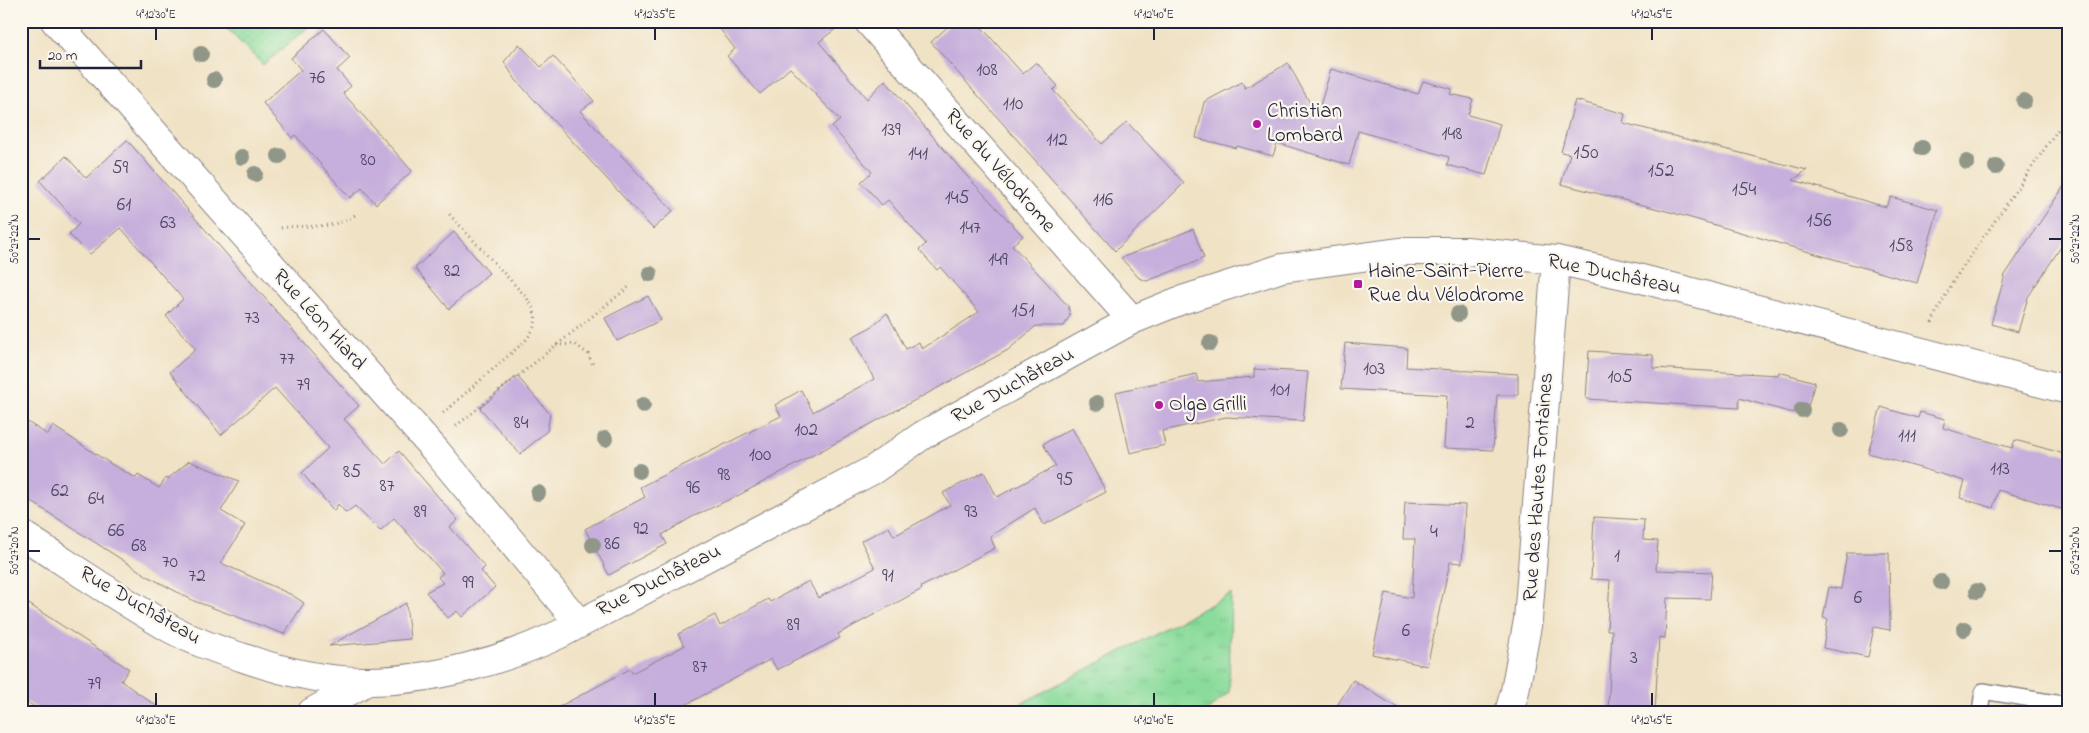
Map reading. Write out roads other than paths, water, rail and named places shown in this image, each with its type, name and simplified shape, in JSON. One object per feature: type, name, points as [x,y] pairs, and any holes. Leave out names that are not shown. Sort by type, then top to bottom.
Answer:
[{"type":"street","name":"Rue Léon Hiard","points":[[55,21],[428,443],[579,623]]},
{"type":"street","name":"Rue du Vélodrome","points":[[868,21],[1132,320]]},
{"type":"street","name":"Rue Duchâteau","points":[[21,534],[172,630],[219,650],[263,665],[310,676],[366,682],[406,679],[449,671],[541,643],[874,470],[923,435],[1132,320],[1179,301],[1282,268],[1406,251],[1466,251],[1556,260],[1638,278],[2068,390]]},
{"type":"street","name":"Rue des Hautes Fontaines","points":[[1509,712],[1516,691],[1528,620],[1556,260]]},
{"type":"street","points":[[312,712],[366,682]]},
{"type":"lane","points":[[1980,712],[1983,691],[2068,705]]},
{"type":"place","name":"Christian Lombard","points":[[1257,124]]},
{"type":"place","name":"Haine-Saint-Pierre Rue du Vélodrome","points":[[1358,284]]},
{"type":"place","name":"Olga Grilli","points":[[1159,405]]}]
